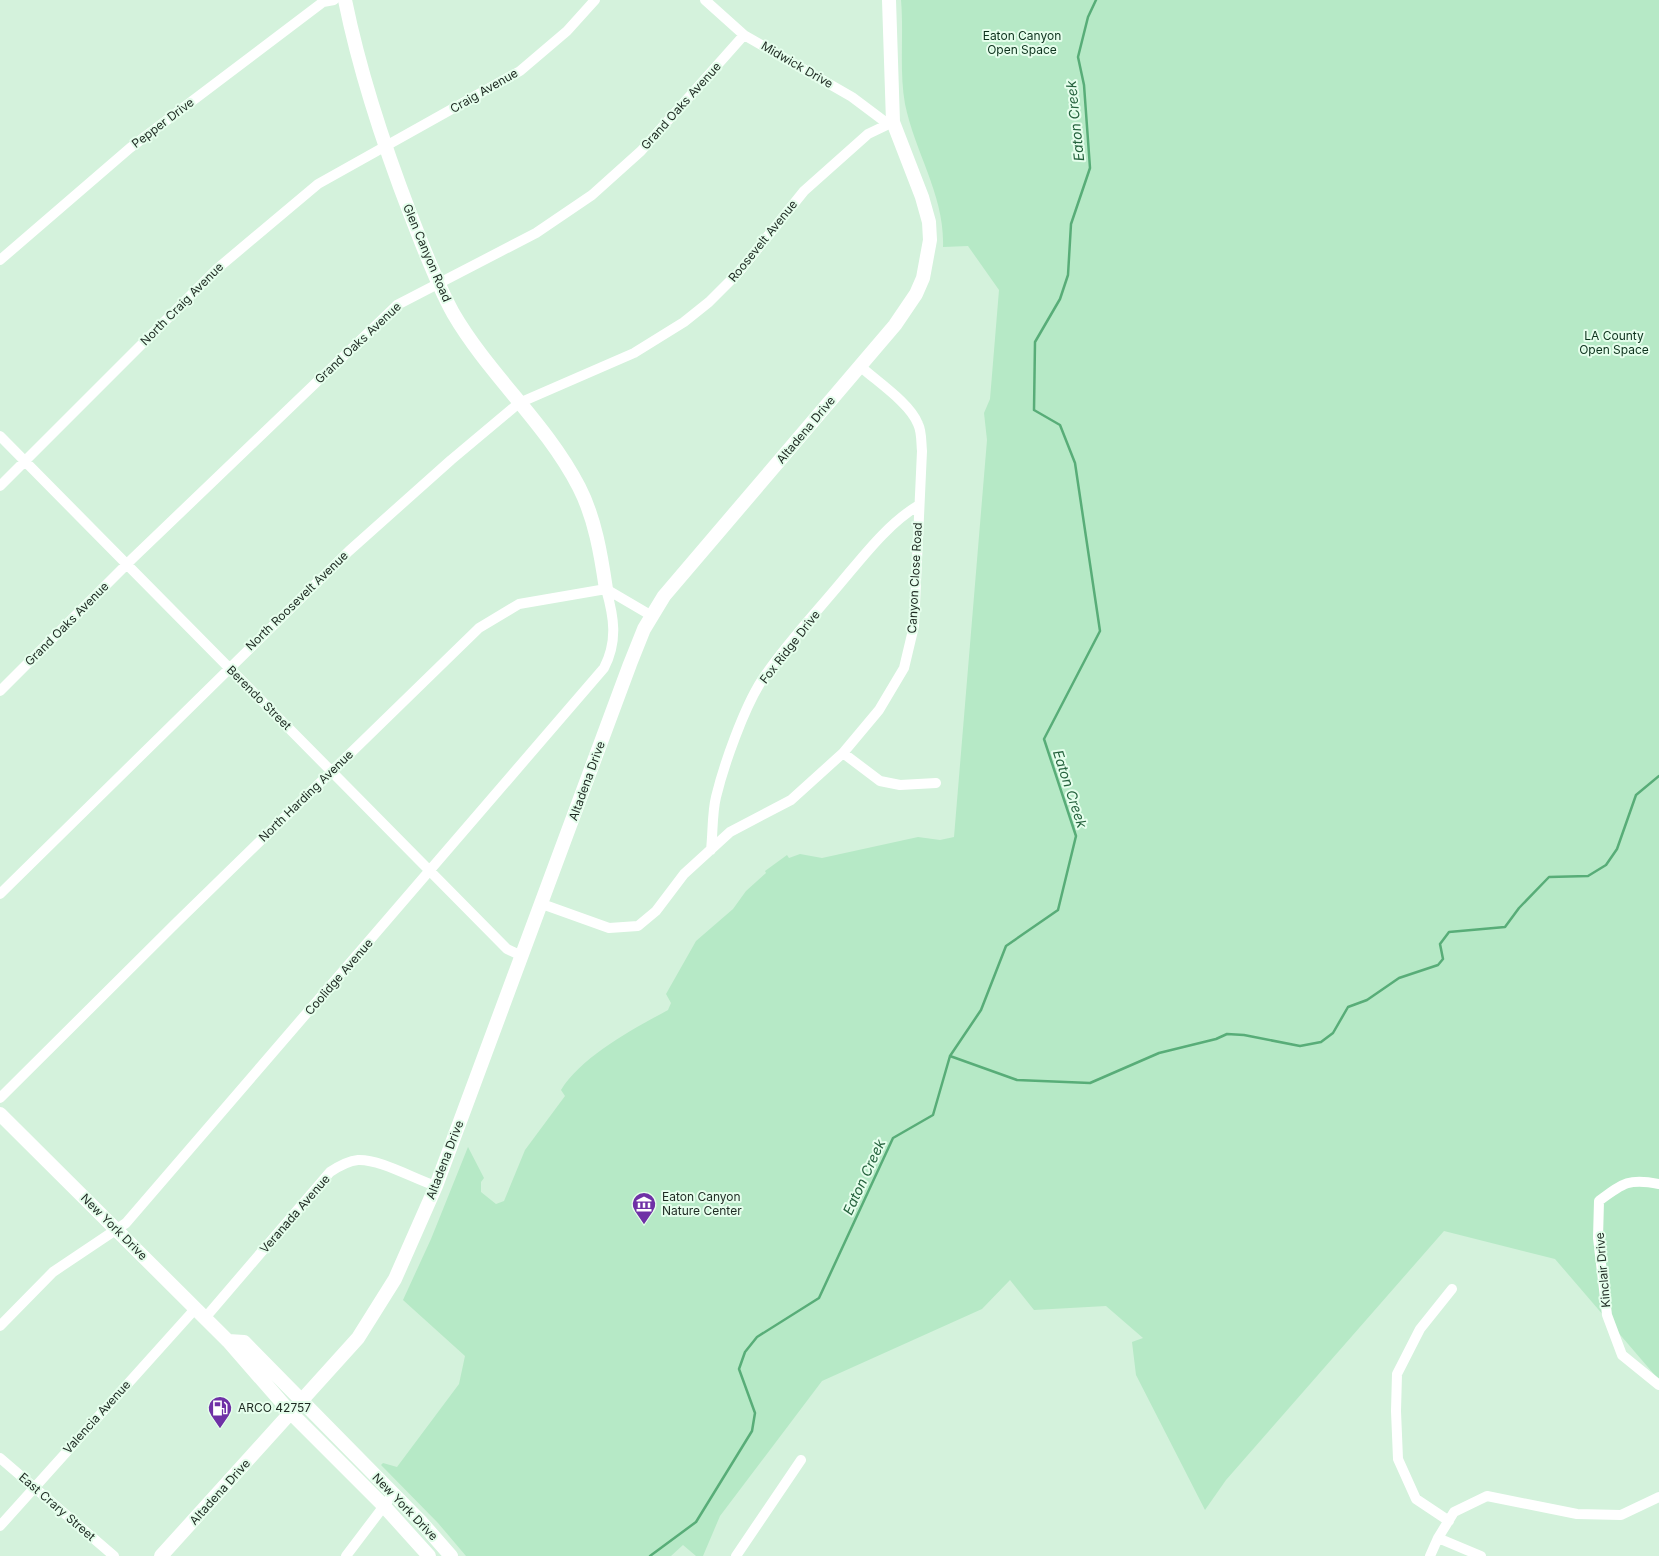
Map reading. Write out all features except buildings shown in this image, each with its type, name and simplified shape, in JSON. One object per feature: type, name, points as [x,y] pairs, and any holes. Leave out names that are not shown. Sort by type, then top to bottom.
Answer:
[{"type":"main road","name":"Glen Canyon Road","points":[[345,0],[352,36],[384,148],[438,285],[469,338],[552,444],[580,488],[593,525],[606,589]]},
{"type":"main road","name":"Altadena Drive","points":[[161,1556],[358,1338],[395,1278],[436,1186],[630,664],[652,616],[688,566],[760,486],[895,325],[916,294],[922,278],[929,247],[929,222],[922,197],[893,122],[889,0]]},
{"type":"main road","name":"New York Drive","points":[[0,1114],[228,1341],[291,1413],[384,1505],[430,1556]]},
{"type":"main road","name":"New York Drive","points":[[228,1341],[244,1342],[451,1556]]},
{"type":"street","name":"Pepper Drive","points":[[0,260],[130,148],[323,2],[334,0]]},
{"type":"street","name":"Craig Avenue","points":[[384,148],[520,71],[567,31],[595,0]]},
{"type":"street","name":"Midwick Drive","points":[[705,0],[744,34],[852,97],[884,121],[893,122]]},
{"type":"street","name":"Grand Oaks Avenue","points":[[0,691],[126,564],[396,305],[536,234],[592,195],[650,141],[744,34]]},
{"type":"street","name":"Roosevelt Avenue","points":[[519,403],[634,353],[684,322],[709,302],[738,273],[804,191],[868,134],[893,122]]},
{"type":"street","name":"North Craig Avenue","points":[[0,486],[218,268],[318,184],[384,148]]},
{"type":"street","name":"Canyon Close Road","points":[[542,904],[609,928],[638,926],[656,911],[684,874],[730,832],[791,800],[843,753],[879,710],[904,668],[914,626],[922,451],[918,423],[904,404],[860,366]]},
{"type":"street","name":"North Roosevelt Avenue","points":[[0,894],[349,550],[519,403]]},
{"type":"street","name":"Berendo Street","points":[[0,436],[507,949],[522,956]]},
{"type":"street","name":"Fox Ridge Drive","points":[[711,850],[716,798],[745,713],[761,682],[844,579],[879,539],[908,512],[919,505]]},
{"type":"street","points":[[606,589],[652,616]]},
{"type":"street","name":"North Harding Avenue","points":[[0,1098],[479,628],[519,604],[606,589]]},
{"type":"street","name":"Coolidge Avenue","points":[[0,1326],[53,1272],[126,1223],[133,1216],[604,668],[612,652],[614,639],[606,589]]},
{"type":"street","points":[[843,753],[880,781],[900,785],[936,783]]},
{"type":"street","name":"Veranada Avenue","points":[[200,1314],[330,1172],[344,1163],[357,1160],[370,1161],[436,1186]]},
{"type":"street","name":"Kinclair Drive","points":[[1659,1184],[1645,1181],[1623,1183],[1599,1202],[1598,1238],[1607,1315],[1622,1355],[1659,1385]]},
{"type":"street","points":[[1449,1521],[1416,1499],[1398,1458],[1396,1411],[1397,1374],[1420,1329],[1452,1289]]},
{"type":"street","name":"Valencia Avenue","points":[[0,1526],[200,1314]]},
{"type":"street","name":"East Crary Street","points":[[0,1458],[114,1556]]},
{"type":"street","points":[[736,1556],[801,1460]]},
{"type":"street","points":[[346,1556],[393,1494]]},
{"type":"street","points":[[1430,1556],[1438,1538],[1454,1512],[1487,1496],[1577,1514],[1621,1515],[1659,1497]]},
{"type":"street","points":[[1438,1538],[1481,1556]]},
{"type":"green space","points":[[901,0],[1659,0],[1659,1380],[1555,1259],[1444,1231],[1226,1480],[1205,1510],[1136,1375],[1132,1342],[1143,1338],[1106,1306],[1034,1310],[1010,1280],[982,1309],[822,1381],[720,1516],[703,1556],[696,1556],[683,1545],[671,1556],[466,1556],[438,1523],[381,1465],[383,1463],[397,1467],[459,1384],[465,1356],[403,1300],[431,1239],[468,1147],[484,1178],[481,1182],[481,1192],[496,1204],[504,1201],[525,1150],[565,1096],[561,1090],[570,1078],[609,1044],[668,1010],[671,1003],[666,994],[696,941],[733,909],[746,891],[766,873],[765,871],[787,855],[789,858],[800,854],[822,858],[918,837],[940,840],[954,837],[987,440],[984,413],[990,399],[999,290],[968,246],[943,247],[939,210],[905,104],[902,78]]},
{"type":"waterway","name":"Eaton Creek","points":[[650,1556],[696,1522],[752,1431],[755,1413],[739,1369],[745,1352],[757,1337],[819,1298],[893,1138],[933,1115],[950,1056],[981,1010],[1006,946],[1058,910],[1076,836],[1044,739],[1100,631],[1075,463],[1060,425],[1034,410],[1035,342],[1060,299],[1068,275],[1071,224],[1090,168],[1084,85],[1078,57],[1088,17],[1096,0]]},
{"type":"waterway","points":[[950,1056],[1017,1080],[1090,1083],[1159,1053],[1216,1039],[1227,1034],[1244,1035],[1300,1046],[1321,1042],[1333,1033],[1348,1007],[1367,1000],[1399,978],[1438,965],[1443,959],[1440,944],[1449,932],[1505,927],[1519,908],[1549,877],[1588,876],[1606,865],[1617,849],[1636,795],[1659,776]]},
{"type":"place","name":"Eaton Canyon Nature Center","points":[[644,1225]]},
{"type":"place","name":"ARCO 42757","points":[[220,1429]]},
{"type":"park label","name":"Eaton Canyon Open Space","points":[[1022,43]]},
{"type":"park label","name":"LA County Open Space","points":[[1614,343]]}]
